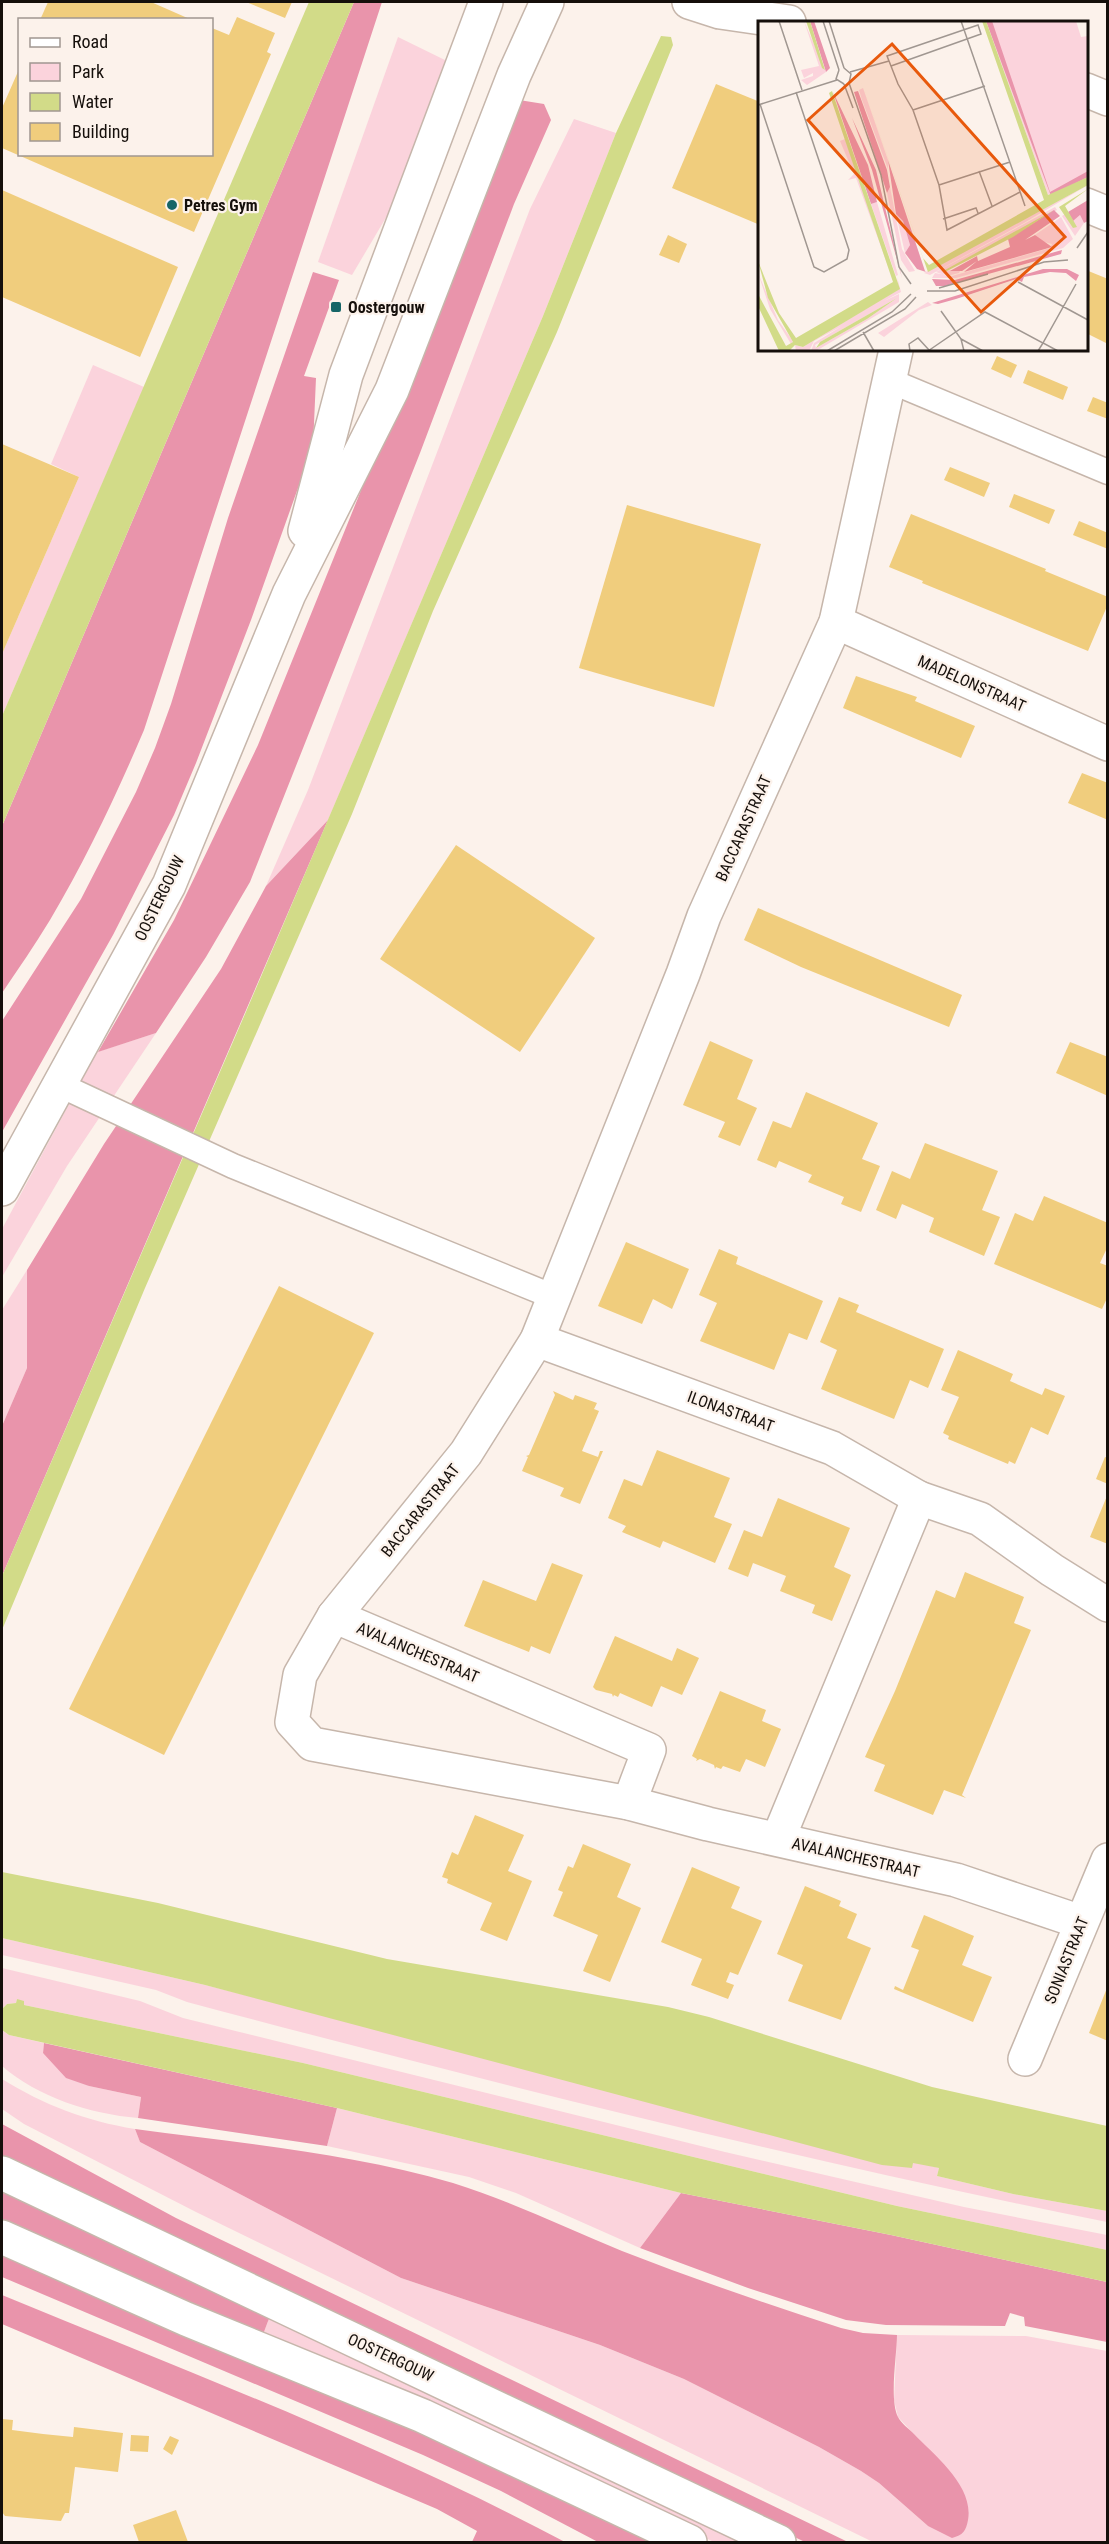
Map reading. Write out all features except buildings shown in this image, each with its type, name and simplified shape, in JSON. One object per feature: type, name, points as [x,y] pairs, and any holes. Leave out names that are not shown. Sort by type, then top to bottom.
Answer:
[{"type":"street","name":"OOSTERGOUW","points":[[289,594],[346,375],[486,2]]},
{"type":"street","name":"OOSTERGOUW","points":[[2,1189],[169,885],[289,594],[392,390],[518,68],[547,2]]},
{"type":"street","points":[[689,2],[720,12],[782,21]]},
{"type":"street","points":[[759,2],[788,21]]},
{"type":"street","points":[[1088,91],[1107,99]]},
{"type":"street","points":[[1088,206],[1107,214]]},
{"type":"street","name":"BACCARASTRAAT","points":[[292,1722],[300,1675],[334,1616],[466,1453],[537,1340],[704,916],[836,622],[896,351]]},
{"type":"street","name":"MADELONSTRAAT","points":[[836,622],[1107,744]]},
{"type":"street","name":"ILONASTRAAT","points":[[537,1340],[832,1448],[919,1498],[980,1519],[1052,1570],[1107,1605]]},
{"type":"street","points":[[778,1839],[919,1498]]},
{"type":"street","name":"AVALANCHESTRAAT","points":[[334,1616],[649,1750],[629,1803]]},
{"type":"street","name":"AVALANCHESTRAAT","points":[[292,1722],[312,1744],[629,1803],[708,1824],[956,1880],[1081,1922]]},
{"type":"street","name":"SONIASTRAAT","points":[[1025,2059],[1107,1860]]},
{"type":"street","name":"OOSTERGOUW","points":[[2,2173],[779,2542]]},
{"type":"street","points":[[2,2237],[186,2319],[423,2416],[690,2542]]},
{"type":"lane","points":[[888,380],[1107,472]]},
{"type":"lane","points":[[60,1085],[233,1166],[554,1297]]},
{"type":"green space","points":[[398,37],[449,62],[407,182],[352,275],[318,262]]},
{"type":"green space","points":[[574,119],[616,133],[543,316],[328,820],[266,886],[308,790],[530,209]]},
{"type":"green space","points":[[93,365],[144,387],[2,716],[2,654],[79,477],[51,464]]},
{"type":"green space","points":[[156,1033],[67,1166],[2,1277],[2,1229],[97,1052]]},
{"type":"green space","points":[[27,1270],[27,1368],[2,1426],[2,1310]]},
{"type":"green space","points":[[2,1938],[205,1985],[939,2168],[937,2176],[1013,2194],[1107,2211],[1107,2222],[761,2147],[416,2062],[187,2002],[156,1990],[2,1955]]},
{"type":"green space","points":[[2,1968],[140,2001],[183,2018],[725,2152],[964,2207],[1107,2235],[1107,2250],[897,2206],[303,2063],[24,2005],[17,1999],[16,2003],[7,2004],[2,2009]]},
{"type":"green space","points":[[2,2030],[9,2035],[44,2043],[43,2053],[89,2086],[141,2097],[138,2118],[83,2108],[48,2095],[16,2077],[2,2066]]},
{"type":"green space","points":[[2,2079],[66,2111],[135,2129],[140,2142],[401,2278],[600,2345],[684,2379],[819,2447],[861,2471],[879,2483],[928,2526],[947,2470],[898,2417],[894,2400],[897,2335],[1026,2336],[1107,2351],[1107,2542],[873,2542],[196,2212],[24,2124],[2,2109]]},
{"type":"green space","points":[[337,2108],[681,2193],[640,2248],[516,2193],[469,2177],[327,2146]]},
{"type":"green space","points":[[270,2316],[746,2542],[714,2542],[537,2457],[262,2337]]},
{"type":"shaded area","points":[[354,2],[382,2],[144,730],[76,874],[44,929],[2,993],[2,826]]},
{"type":"shaded area","points":[[519,100],[544,104],[551,120],[514,204],[420,453],[250,882],[206,957],[156,1033],[98,1052],[174,920],[258,745]]},
{"type":"shaded area","points":[[313,272],[339,280],[304,376],[316,378],[313,446],[251,620],[174,815],[113,935],[2,1132],[2,1021],[81,899],[136,792],[155,748],[171,704],[228,518]]},
{"type":"shaded area","points":[[328,820],[2,1576],[2,1426],[27,1368],[27,1270],[104,1144],[221,969],[266,886]]},
{"type":"shaded area","points":[[44,2043],[337,2108],[327,2146],[138,2118],[141,2097],[89,2086],[66,2078],[43,2053]]},
{"type":"shaded area","points":[[2,2124],[176,2218],[848,2542],[805,2542],[175,2240],[2,2160]]},
{"type":"shaded area","points":[[135,2129],[335,2156],[453,2183],[517,2206],[622,2251],[758,2300],[841,2328],[863,2333],[897,2335],[895,2409],[903,2424],[942,2462],[959,2484],[968,2507],[965,2530],[952,2538],[928,2526],[879,2483],[861,2471],[819,2447],[684,2379],[600,2345],[401,2278],[140,2142]]},
{"type":"shaded area","points":[[2,2188],[270,2316],[262,2337],[2,2227]]},
{"type":"shaded area","points":[[681,2193],[891,2235],[1107,2282],[1107,2342],[1025,2326],[1024,2317],[1010,2313],[1005,2326],[886,2325],[846,2320],[748,2288],[640,2248]]},
{"type":"shaded area","points":[[2,2256],[244,2356],[477,2457],[654,2542],[598,2542],[501,2491],[423,2455],[2,2277]]},
{"type":"shaded area","points":[[2,2295],[357,2442],[497,2507],[565,2542],[472,2542],[477,2531],[437,2509],[2,2324]]},
{"type":"water","points":[[309,2],[354,2],[2,826],[2,716]]},
{"type":"water","points":[[661,36],[671,37],[673,45],[557,332],[433,611],[352,814],[145,1288],[2,1630],[2,1576],[543,316],[616,133]]},
{"type":"water","points":[[2,1872],[158,1903],[387,1959],[668,2007],[709,2017],[932,2087],[1107,2126],[1107,2211],[1013,2194],[937,2176],[939,2168],[913,2163],[912,2168],[882,2165],[205,1985],[2,1938]]},
{"type":"water","points":[[17,1999],[24,2001],[24,2005],[303,2063],[897,2206],[1107,2250],[1107,2282],[891,2235],[681,2193],[337,2108],[9,2035],[2,2030],[2,2009],[7,2004],[16,2003]]},
{"type":"place","name":"Petres Gym","points":[[172,205]]},
{"type":"place","name":"Oostergouw","points":[[336,307]]}]
